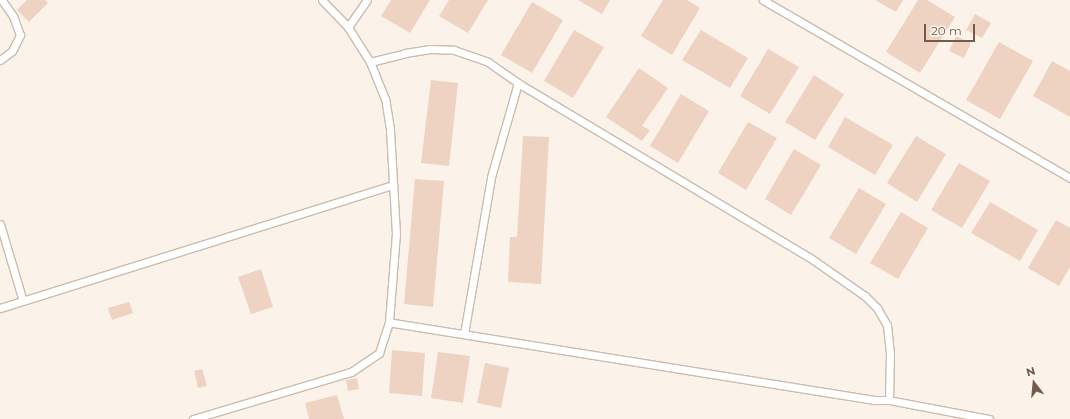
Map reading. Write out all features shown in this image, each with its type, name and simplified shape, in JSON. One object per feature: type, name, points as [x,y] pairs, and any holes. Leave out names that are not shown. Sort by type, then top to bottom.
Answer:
[{"type":"lane","points":[[0,60],[12,51],[20,35],[13,16],[2,0]]},
{"type":"lane","points":[[193,419],[351,372],[379,353],[390,322],[396,234],[390,129],[385,99],[370,62],[348,27],[322,0]]},
{"type":"lane","points":[[348,27],[367,0]]},
{"type":"lane","points":[[763,0],[1070,178]]},
{"type":"lane","points":[[370,62],[423,50],[454,50],[488,62],[518,83],[809,257],[865,296],[876,308],[886,325],[890,352],[889,400]]},
{"type":"lane","points":[[464,334],[491,177],[518,83]]},
{"type":"lane","points":[[0,308],[393,185]]},
{"type":"lane","points":[[0,224],[23,301]]},
{"type":"lane","points":[[390,322],[874,400],[889,400],[989,419]]},
{"type":"building","points":[[27,0],[45,0],[48,3],[29,22],[17,10]]},
{"type":"building","points":[[391,0],[430,0],[410,33],[381,16]]},
{"type":"building","points":[[449,0],[488,0],[468,33],[439,16]]},
{"type":"building","points":[[578,0],[610,0],[602,14]]},
{"type":"building","points":[[663,0],[687,0],[700,8],[672,55],[641,36]]},
{"type":"building","points":[[875,0],[903,0],[896,12]]},
{"type":"building","points":[[918,0],[927,0],[955,17],[920,73],[886,52]]},
{"type":"building","points":[[532,2],[563,20],[532,73],[501,55]]},
{"type":"building","points":[[975,14],[991,23],[982,38],[966,30]]},
{"type":"building","points":[[574,30],[604,47],[573,98],[544,81]]},
{"type":"building","points":[[701,30],[748,58],[730,88],[682,60]]},
{"type":"building","points":[[956,36],[971,43],[964,58],[949,51]]},
{"type":"building","points":[[999,42],[1033,61],[1000,119],[966,100]]},
{"type":"building","points":[[768,49],[799,67],[770,114],[740,96]]},
{"type":"building","points":[[1052,61],[1070,71],[1070,117],[1033,96]]},
{"type":"building","points":[[639,68],[668,88],[642,126],[650,130],[642,141],[606,117]]},
{"type":"building","points":[[814,75],[844,94],[815,140],[785,122]]},
{"type":"building","points":[[431,80],[458,83],[449,166],[421,163]]},
{"type":"building","points":[[681,94],[709,111],[678,163],[650,146]]},
{"type":"building","points":[[845,117],[893,145],[875,175],[828,147]]},
{"type":"building","points":[[748,122],[777,138],[746,190],[718,173]]},
{"type":"building","points":[[523,136],[549,137],[541,284],[508,282],[510,237],[517,237]]},
{"type":"building","points":[[916,136],[946,154],[917,202],[887,183]]},
{"type":"building","points":[[794,149],[821,165],[791,215],[765,199]]},
{"type":"building","points":[[959,163],[990,181],[962,228],[931,210]]},
{"type":"building","points":[[415,179],[444,181],[433,307],[404,304]]},
{"type":"building","points":[[859,188],[886,204],[856,254],[829,238]]},
{"type":"building","points":[[990,202],[1038,230],[1020,261],[971,233]]},
{"type":"building","points":[[901,212],[928,228],[898,279],[870,263]]},
{"type":"building","points":[[1056,220],[1070,228],[1070,267],[1059,286],[1028,268]]},
{"type":"building","points":[[261,269],[273,307],[251,314],[238,277]]},
{"type":"building","points":[[129,302],[133,313],[112,320],[108,308]]},
{"type":"building","points":[[392,350],[425,353],[422,396],[389,393]]},
{"type":"building","points":[[438,352],[470,356],[463,403],[431,398]]},
{"type":"building","points":[[485,363],[509,368],[501,408],[477,403]]},
{"type":"building","points":[[202,369],[207,386],[198,388],[194,371]]},
{"type":"building","points":[[357,378],[359,389],[348,391],[346,380]]},
{"type":"building","points":[[337,395],[344,419],[309,419],[305,403]]}]
